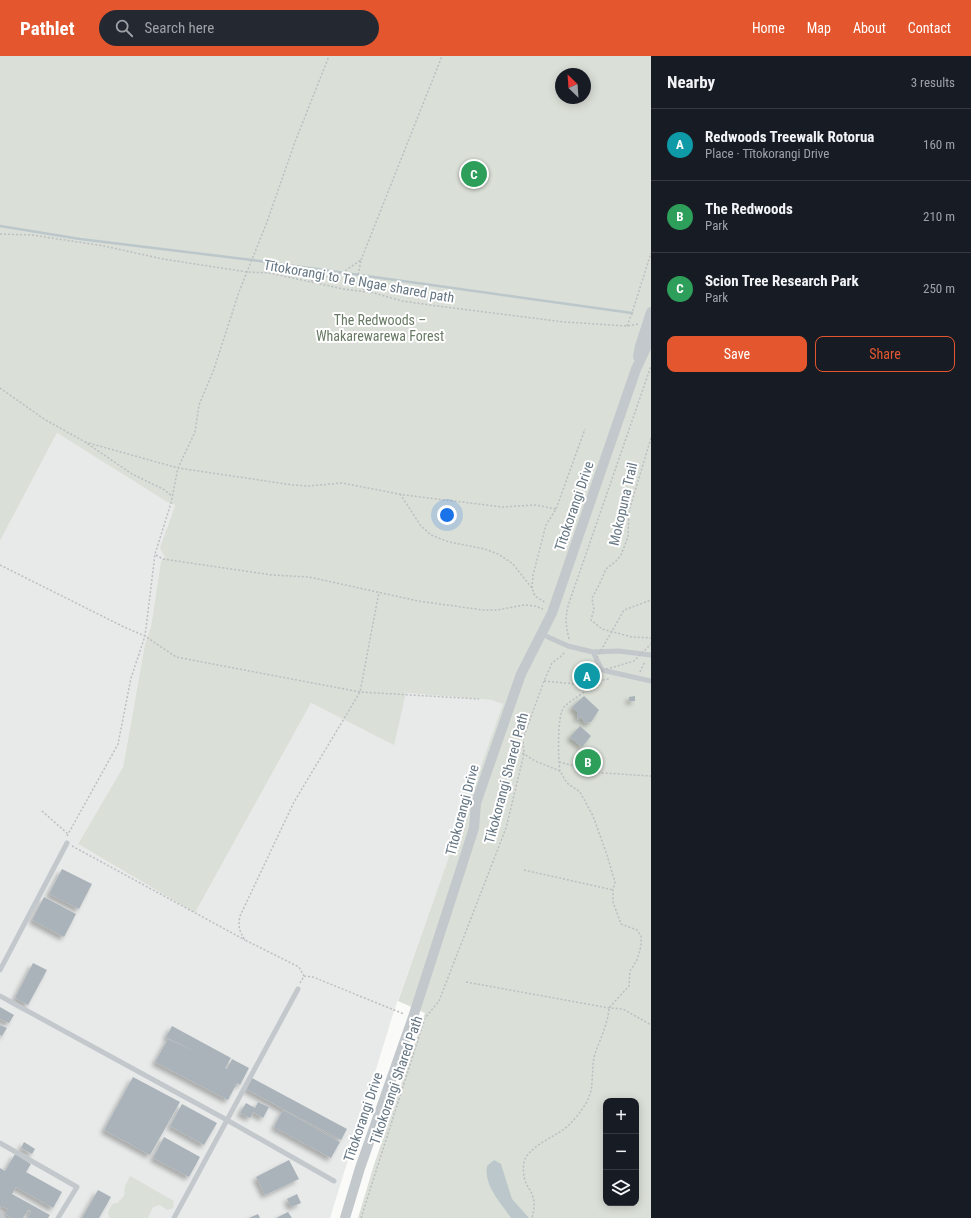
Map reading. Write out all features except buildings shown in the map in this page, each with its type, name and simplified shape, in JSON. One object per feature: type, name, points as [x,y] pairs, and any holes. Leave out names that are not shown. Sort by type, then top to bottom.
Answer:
[{"type":"street","name":"Tītokorangi Drive","points":[[636,369],[640,346],[651,312]]},
{"type":"street","name":"Tītokorangi Drive","points":[[345,1218],[360,1168],[413,1017],[474,828],[476,803],[521,674],[553,610],[636,369],[651,334]]},
{"type":"lane","points":[[542,633],[568,646],[593,652],[618,651],[649,655]]},
{"type":"lane","points":[[593,652],[602,670],[651,682]]},
{"type":"lane","points":[[0,970],[67,843]]},
{"type":"lane","points":[[176,1217],[298,989]]},
{"type":"lane","points":[[0,996],[227,1120],[334,1181]]},
{"type":"lane","points":[[0,1143],[77,1187],[58,1218]]},
{"type":"lane","points":[[0,1214],[2,1218]]},
{"type":"path","points":[[329,56],[295,142],[267,222],[239,292],[214,369],[199,405],[195,432],[178,468],[172,496],[155,554],[145,636],[131,678],[118,744],[68,834],[67,843],[245,940],[299,967],[304,976],[313,977],[394,1011]]},
{"type":"path","points":[[364,292],[358,275],[361,260],[442,56]]},
{"type":"path","name":"Tītokorangi to Te Ngae shared path","points":[[0,234],[32,235],[104,246],[163,259],[247,272],[270,273],[402,301],[565,322],[627,326],[639,324]]},
{"type":"path","points":[[627,326],[651,254]]},
{"type":"path","points":[[309,281],[342,273],[361,260]]},
{"type":"path","points":[[568,646],[569,638],[566,627],[566,617],[568,606],[651,366]]},
{"type":"path","points":[[0,388],[44,420],[85,442],[132,474],[163,489],[172,496]]},
{"type":"path","points":[[532,588],[533,575],[546,525],[556,509],[584,429]]},
{"type":"path","name":"Mokopuna Trail","points":[[651,438],[629,511],[628,537],[621,555],[606,569],[600,585],[592,598],[594,609],[591,620],[602,629],[632,637],[651,638]]},
{"type":"path","points":[[85,442],[178,468],[293,485],[309,486],[342,483],[353,484],[400,494],[503,507],[536,505],[556,509]]},
{"type":"path","points":[[400,494],[421,526],[431,534],[449,542],[484,549],[498,554],[512,563],[532,588],[535,596],[553,610]]},
{"type":"path","points":[[155,554],[163,559],[272,575],[310,577],[418,601],[483,610],[497,610],[524,605],[553,610]]},
{"type":"path","points":[[0,565],[145,636],[176,657],[360,692],[479,699]]},
{"type":"path","points":[[245,940],[238,924],[240,916],[294,802],[360,692],[379,592]]},
{"type":"path","points":[[594,686],[591,676],[588,672],[584,674],[585,678],[589,678],[587,676],[624,610],[651,600]]},
{"type":"path","points":[[587,676],[634,661],[651,644]]},
{"type":"path","name":"Tikokorangi Shared Path","points":[[361,1218],[425,1018],[439,1001],[506,828],[524,754],[523,739],[552,663],[560,657],[568,646]]},
{"type":"path","points":[[637,679],[649,655]]},
{"type":"path","points":[[576,684],[591,676]]},
{"type":"path","points":[[532,1218],[534,1206],[533,1195],[526,1183],[523,1169],[526,1158],[533,1150],[570,1124],[584,1106],[590,1094],[594,1056],[608,1018],[608,1008],[629,986],[630,972],[637,960],[641,946],[641,936],[637,930],[621,924],[614,902],[613,890],[615,882],[593,816],[580,792],[567,783],[560,771],[559,762],[560,717],[564,707],[603,680],[613,678]]},
{"type":"path","points":[[544,681],[594,686]]},
{"type":"path","points":[[511,749],[560,771]]},
{"type":"path","points":[[559,762],[603,773],[651,776]]},
{"type":"path","points":[[42,811],[68,834]]},
{"type":"path","points":[[524,870],[613,890]]},
{"type":"path","points":[[466,982],[608,1008],[623,1009],[651,1025]]},
{"type":"shaded area","points":[[57,433],[167,502],[175,505],[167,527],[165,557],[161,561],[151,626],[145,644],[123,767],[78,844],[195,913],[311,703],[393,744],[406,693],[491,700],[504,704],[394,1011],[330,1218],[0,1218],[0,541]]},
{"type":"shaded area","points":[[494,1160],[501,1164],[512,1199],[529,1218],[511,1218],[494,1194],[488,1181],[487,1166]]},
{"type":"green space","name":"The Redwoods – Whakarewarewa Forest","points":[[0,56],[651,56],[651,1218],[358,1218],[373,1168],[425,1013],[398,1001],[503,704],[491,700],[406,693],[394,745],[311,703],[195,913],[78,844],[123,767],[145,644],[151,626],[161,561],[165,557],[160,548],[175,505],[167,502],[57,433],[0,541]]},
{"type":"green space","points":[[130,1176],[174,1201],[173,1208],[167,1210],[160,1205],[153,1207],[148,1218],[109,1218],[108,1212],[112,1204],[117,1203],[124,1196],[125,1186]]},
{"type":"waterway","points":[[0,226],[80,239],[252,260],[632,313]]},
{"type":"place","name":"Scion Tree Research Park","points":[[474,174]]},
{"type":"place","name":"Redwoods Treewalk Rotorua","points":[[587,676]]},
{"type":"place","name":"The Redwoods","points":[[588,762]]}]
